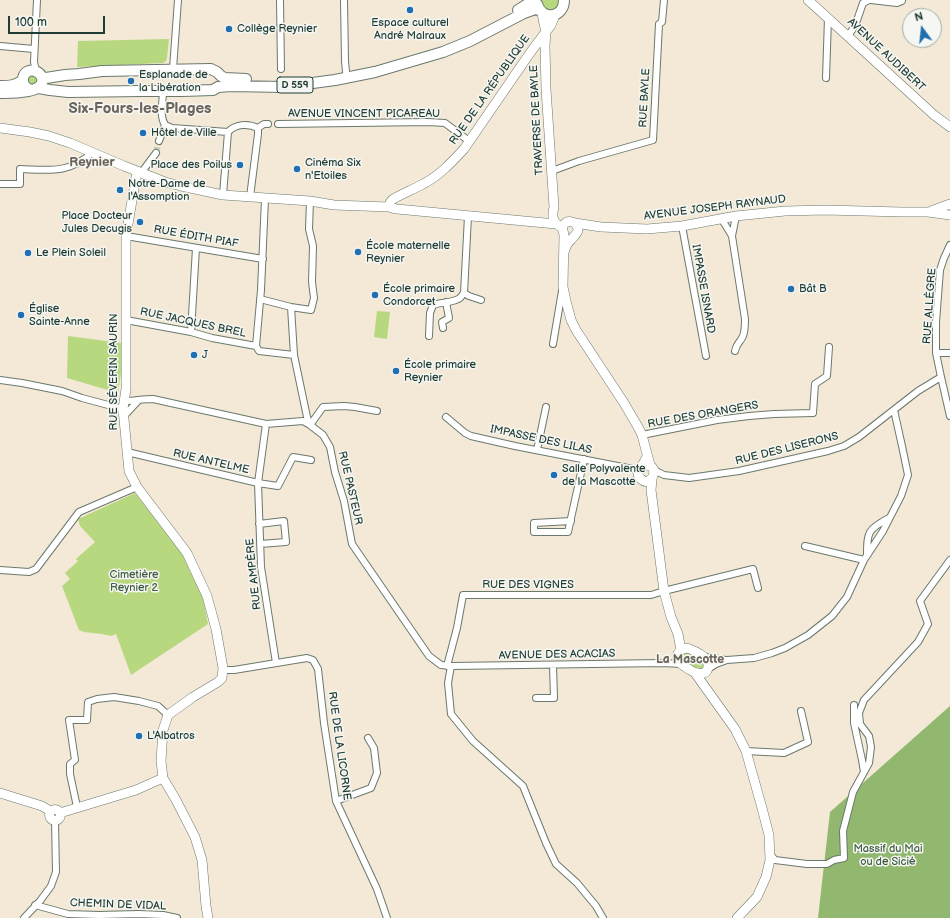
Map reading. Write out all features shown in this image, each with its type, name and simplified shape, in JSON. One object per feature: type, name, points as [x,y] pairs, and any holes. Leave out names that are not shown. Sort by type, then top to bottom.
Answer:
[{"type":"main road","points":[[538,6],[548,15],[555,15],[562,8],[564,0]]},
{"type":"main road","name":"D 559","points":[[35,70],[46,78],[102,71],[212,69],[225,78],[281,80],[346,72],[381,65],[440,48],[482,30],[521,8],[538,6]]},
{"type":"main road","name":"D 559","points":[[0,93],[12,93],[35,89],[68,92],[213,90],[218,87],[283,87],[335,80],[375,72],[443,52],[470,41],[524,13],[535,10],[538,6]]},
{"type":"main road","points":[[35,70],[42,83],[35,89],[26,87],[23,80],[25,74],[35,70]]},
{"type":"main road","points":[[218,87],[221,82],[221,76]]},
{"type":"main road","points":[[0,86],[13,86],[23,80]]},
{"type":"street","points":[[35,70],[34,49],[37,0]]},
{"type":"street","points":[[173,69],[178,0]]},
{"type":"street","points":[[280,0],[281,69]]},
{"type":"street","points":[[344,0],[346,72]]},
{"type":"street","name":"RUE BAYLE","points":[[552,171],[579,161],[653,140],[659,24],[662,22],[664,0]]},
{"type":"street","name":"AVENUE AUDIBERT","points":[[808,0],[934,115],[950,127]]},
{"type":"street","points":[[848,36],[855,26],[863,3],[870,0],[897,3],[902,2],[902,0]]},
{"type":"street","name":"TRAVERSE DE BAYLE","points":[[538,6],[546,31],[546,89],[554,207],[568,228]]},
{"type":"street","name":"TRAVERSE DE BAYLE","points":[[546,31],[555,15]]},
{"type":"street","points":[[826,78],[828,18]]},
{"type":"street","name":"RUE DE LA RÉPUBLIQUE","points":[[390,207],[389,205],[391,200],[425,184],[452,162],[469,141],[546,31]]},
{"type":"street","points":[[0,46],[34,49]]},
{"type":"street","points":[[163,91],[162,121],[165,125],[172,128],[228,132]]},
{"type":"street","name":"AVENUE VINCENT PICAREAU","points":[[278,124],[446,123],[469,141]]},
{"type":"street","points":[[223,195],[228,132],[236,126],[253,126],[258,128],[266,124]]},
{"type":"street","points":[[159,141],[165,125]]},
{"type":"street","points":[[0,128],[49,136],[166,182],[223,195],[310,201],[334,205],[390,207]]},
{"type":"street","points":[[250,197],[258,128]]},
{"type":"street","points":[[0,184],[20,184],[20,169],[61,169],[78,164],[92,153]]},
{"type":"street","points":[[140,172],[156,153]]},
{"type":"street","name":"RUE SÉVERIN SAURIN","points":[[140,172],[136,177],[126,236],[126,389],[124,409],[129,471],[137,487],[187,554],[207,596],[216,629],[223,670]]},
{"type":"street","points":[[265,198],[263,259],[256,346],[259,351],[294,354]]},
{"type":"street","points":[[260,299],[292,308],[311,310],[314,298],[312,282],[313,246],[309,229],[310,201]]},
{"type":"street","name":"AVENUE JOSEPH RAYNAUD","points":[[928,212],[950,204]]},
{"type":"street","name":"AVENUE JOSEPH RAYNAUD","points":[[390,207],[568,228],[601,227],[647,229],[682,226],[721,218],[786,211],[825,210],[928,212],[950,215]]},
{"type":"street","points":[[428,336],[430,313],[433,305],[460,298],[464,292],[468,216]]},
{"type":"street","points":[[735,351],[736,345],[743,337],[745,330],[745,319],[732,236],[736,216]]},
{"type":"street","points":[[721,218],[732,236]]},
{"type":"street","name":"IMPASSE ISNARD","points":[[682,226],[706,356]]},
{"type":"street","points":[[553,344],[563,287],[563,253],[570,241],[568,228]]},
{"type":"street","name":"RUE ÉDITH PIAF","points":[[126,236],[263,259]]},
{"type":"street","name":"RUE ALLÈGRE","points":[[950,245],[940,270],[936,322],[936,353],[950,416]]},
{"type":"street","points":[[191,332],[196,248]]},
{"type":"street","points":[[563,287],[569,313],[576,330],[624,403],[642,436],[647,456],[664,591],[671,617],[678,634],[682,655],[735,729],[746,751],[762,808],[769,835],[770,860],[766,877],[757,896],[737,918]]},
{"type":"street","points":[[464,292],[469,296],[481,300]]},
{"type":"street","points":[[443,328],[442,322],[449,318],[446,302]]},
{"type":"street","points":[[292,308],[294,354],[310,425]]},
{"type":"street","name":"RUE JACQUES BREL","points":[[126,320],[256,346]]},
{"type":"street","name":"RUE DES ORANGERS","points":[[642,436],[717,420],[774,414],[813,413],[815,384],[827,376],[828,347]]},
{"type":"street","points":[[936,353],[950,353]]},
{"type":"street","name":"RUE DES LISERONS","points":[[648,473],[689,478],[739,471],[828,452],[844,446],[858,437],[918,391],[941,377]]},
{"type":"street","points":[[0,380],[62,391],[124,409],[143,399],[153,399],[266,424],[303,421],[310,425]]},
{"type":"street","points":[[124,409],[138,401]]},
{"type":"street","points":[[310,425],[322,407],[344,406],[377,411]]},
{"type":"street","points":[[537,450],[546,407]]},
{"type":"street","points":[[682,655],[727,660],[754,658],[785,648],[808,635],[832,616],[847,597],[865,557],[883,531],[901,496],[908,476],[894,410]]},
{"type":"street","name":"IMPASSE DES LILAS","points":[[446,417],[465,433],[471,436],[648,473]]},
{"type":"street","name":"RUE ANTELME","points":[[127,452],[258,483],[266,424]]},
{"type":"street","name":"RUE PASTEUR","points":[[310,425],[323,435],[330,447],[335,472],[344,501],[352,544],[429,656],[441,665],[449,666]]},
{"type":"street","points":[[258,483],[278,486],[293,457],[311,460]]},
{"type":"street","points":[[571,521],[534,523],[534,532],[568,532],[571,521],[584,459]]},
{"type":"street","name":"RUE AMPÈRE","points":[[258,483],[262,575],[276,663]]},
{"type":"street","points":[[0,570],[29,572],[36,569],[79,512],[137,487]]},
{"type":"street","points":[[865,557],[867,540],[872,529],[889,518]]},
{"type":"street","points":[[259,524],[284,521],[286,542],[260,544]]},
{"type":"street","points":[[805,546],[865,557]]},
{"type":"street","points":[[770,854],[775,860],[807,864],[827,864],[834,860],[844,858],[844,831],[853,792],[869,763],[871,747],[869,736],[860,724],[859,713],[864,700],[918,642],[928,624],[920,601],[950,560]]},
{"type":"street","name":"RUE DES VIGNES","points":[[449,666],[463,595],[650,595],[753,569],[758,588]]},
{"type":"street","name":"AVENUE DES ACACIAS","points":[[449,666],[663,663],[682,655]]},
{"type":"street","points":[[704,685],[708,664],[705,657]]},
{"type":"street","name":"RUE DE LA LICORNE","points":[[223,670],[234,670],[307,658],[313,660],[318,669],[324,723],[336,801],[377,889],[387,918]]},
{"type":"street","points":[[695,673],[700,674],[716,664],[727,660]]},
{"type":"street","points":[[536,698],[554,698],[553,665]]},
{"type":"street","points":[[449,666],[448,683],[451,714],[473,741],[523,786],[556,864],[578,883],[596,906],[603,918]]},
{"type":"street","points":[[208,918],[202,860],[194,837],[176,800],[163,778],[161,761],[162,730],[168,715],[193,697],[218,682],[222,678],[223,670]]},
{"type":"street","points":[[77,807],[70,774],[70,764],[75,760],[69,720],[87,720],[88,702],[97,699],[114,697],[158,706],[168,715]]},
{"type":"street","points":[[854,706],[854,723],[864,772]]},
{"type":"street","points":[[746,751],[784,753],[808,742],[801,712]]},
{"type":"street","points":[[336,801],[371,788],[376,773],[374,748],[368,738]]},
{"type":"street","points":[[58,817],[77,807],[136,790],[163,778]]},
{"type":"street","points":[[0,792],[42,806],[50,811],[57,809],[56,872],[51,886],[24,918]]},
{"type":"street","name":"CHEMIN DE VIDAL","points":[[35,906],[68,914],[145,914],[163,915],[177,918]]},
{"type":"green space","points":[[537,0],[564,0],[552,15]]},
{"type":"green space","points":[[169,39],[167,58],[163,63],[77,67],[78,41]]},
{"type":"green space","points":[[25,74],[40,75],[33,90],[23,77]]},
{"type":"green space","points":[[377,311],[390,312],[387,339],[374,337]]},
{"type":"green space","points":[[68,336],[121,343],[121,373],[118,393],[67,378]]},
{"type":"green space","name":"Cimetière Reynier 2","points":[[135,493],[182,554],[203,598],[208,624],[131,675],[116,634],[111,636],[79,630],[62,586],[70,579],[65,573],[78,561],[76,559],[95,542],[80,526],[78,519]]},
{"type":"green space","points":[[684,649],[708,664],[700,674],[677,655]]},
{"type":"green space","name":"Massif du Mai ou de Sicié","points":[[950,706],[950,918],[818,918],[830,812]]},
{"type":"tunnel","points":[[156,153],[159,141]]},
{"type":"place","name":"Espace culturel André Malraux","points":[[410,10]]},
{"type":"place","name":"Collège Reynier","points":[[229,29]]},
{"type":"place","name":"Esplanade de la Libération","points":[[131,81]]},
{"type":"place","name":"Hôtel de Ville","points":[[143,133]]},
{"type":"place","name":"Place des Poilus","points":[[240,165]]},
{"type":"place","name":"Cinéma Six n'Etoiles","points":[[297,169]]},
{"type":"place","name":"Notre-Dame de l'Assomption","points":[[120,190]]},
{"type":"place","name":"Place Docteur Jules Decugis","points":[[140,222]]},
{"type":"place","name":"École maternelle Reynier","points":[[358,252]]},
{"type":"place","name":"Le Plein Soleil","points":[[28,253]]},
{"type":"place","name":"Bât B","points":[[791,289]]},
{"type":"place","name":"École primaire Condorcet","points":[[375,295]]},
{"type":"place","name":"Église Sainte-Anne","points":[[21,315]]},
{"type":"place","name":"J","points":[[194,355]]},
{"type":"place","name":"École primaire Reynier","points":[[396,371]]},
{"type":"place","name":"Salle Polyvalente de la Mascotte","points":[[554,475]]},
{"type":"place","name":"L'Albatros","points":[[139,736]]},
{"type":"district","name":"Six-Fours-les-Plages","points":[[140,109]]},
{"type":"district","name":"Reynier","points":[[92,163]]},
{"type":"district","name":"La Mascotte","points":[[690,660]]}]
